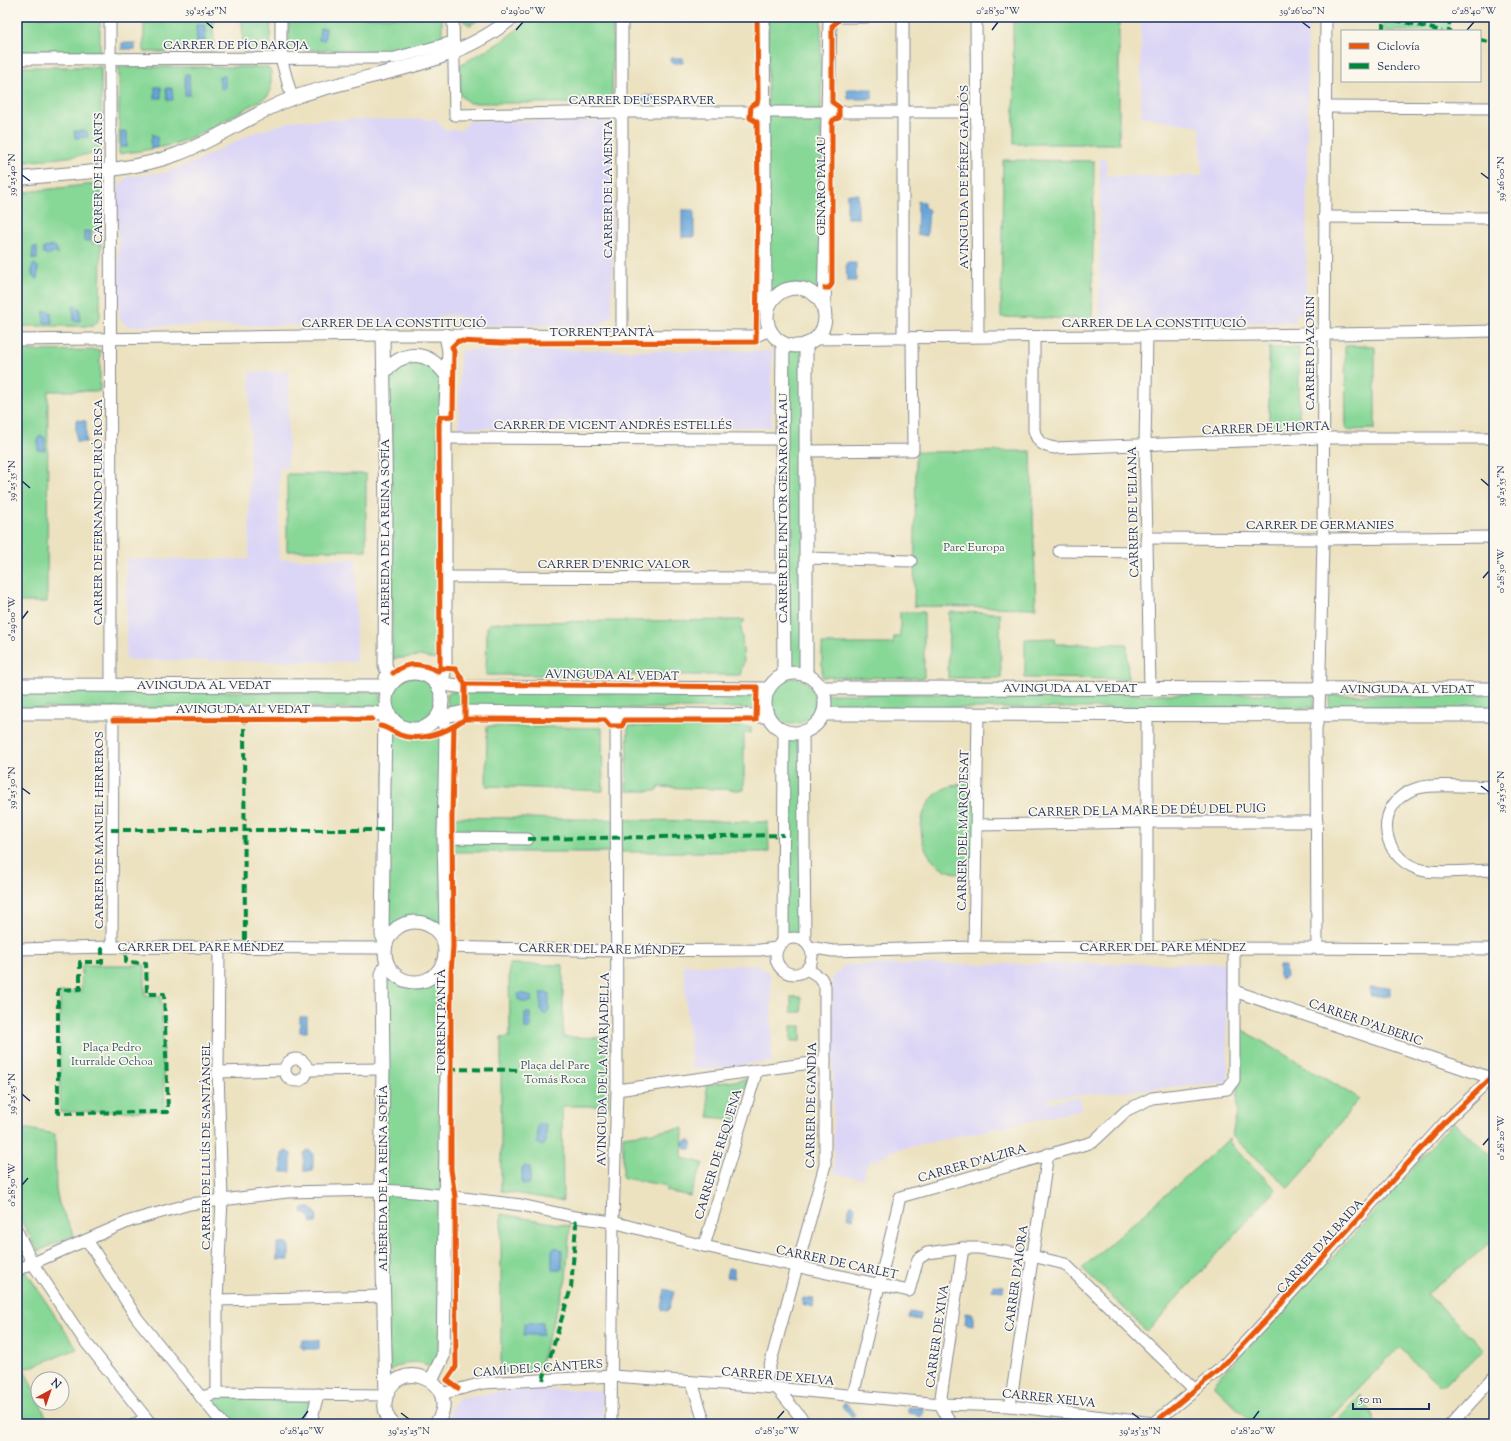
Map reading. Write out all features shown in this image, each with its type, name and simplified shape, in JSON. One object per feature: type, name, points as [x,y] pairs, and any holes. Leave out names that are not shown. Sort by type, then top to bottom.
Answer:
[{"type":"street","name":"CARRER DE LES ARTS","points":[[110,17],[111,338]]},
{"type":"street","points":[[281,17],[281,58],[292,98]]},
{"type":"street","points":[[453,17],[453,47]]},
{"type":"street","points":[[17,179],[110,169],[153,162],[196,147],[292,98],[411,67],[453,47],[493,32],[512,17]]},
{"type":"street","name":"CARRER DE LA MENTA","points":[[622,17],[622,336]]},
{"type":"street","points":[[763,17],[765,300],[767,322],[770,330],[782,343],[799,346],[810,342],[819,333],[824,324],[830,17],[866,17]]},
{"type":"street","points":[[807,451],[913,450],[908,338],[904,17]]},
{"type":"street","name":"AVINGUDA DE PÉREZ GALDÓS","points":[[976,17],[978,336]]},
{"type":"street","name":"CARRER D'AZORIN","points":[[1319,689],[1323,539],[1322,438],[1326,17]]},
{"type":"street","name":"CARRER DE PÍO BAROJA","points":[[17,60],[395,58],[453,47]]},
{"type":"street","name":"CARRER DE L'ESPARVER","points":[[453,47],[455,115],[621,112],[976,112]]},
{"type":"street","points":[[1325,107],[1494,108]]},
{"type":"street","points":[[1324,216],[1494,218]]},
{"type":"street","points":[[767,312],[772,300],[779,293],[790,289],[800,288],[810,292],[820,301],[824,311]]},
{"type":"street","name":"CARRER DE LA CONSTITUCIÓ","points":[[17,340],[383,335],[756,336],[770,330]]},
{"type":"street","name":"CARRER DE LA CONSTITUCIÓ","points":[[810,342],[978,336],[1324,335],[1494,331]]},
{"type":"street","name":"ALBEREDA DE LA REINA SOFÍA","points":[[383,335],[385,665],[388,673],[388,687]]},
{"type":"street","points":[[440,686],[430,677],[414,672],[397,678],[388,687],[385,701],[387,712],[382,935],[386,946],[387,963],[395,975],[404,980],[415,983],[425,981],[434,976],[442,966],[445,958],[444,943],[446,931],[444,838],[446,731],[440,715],[443,699],[440,686],[445,668],[445,438],[446,375],[449,351],[446,335]]},
{"type":"street","name":"CARRER DE L'ELIANA","points":[[1147,335],[1145,445],[1146,552],[1150,688]]},
{"type":"street","name":"CARRER DE L'HORTA","points":[[1034,337],[1034,430],[1036,438],[1041,444],[1055,448],[1322,438],[1494,438]]},
{"type":"street","name":"CARRER DE FERNANDO FURIÓ ROCA","points":[[111,338],[111,685]]},
{"type":"street","name":"CARRER DEL PINTOR GENARO PALAU","points":[[806,674],[807,451],[810,342]]},
{"type":"street","name":"CARRER DEL PINTOR GENARO PALAU","points":[[782,343],[784,674]]},
{"type":"street","points":[[384,372],[404,356],[419,355],[435,362],[446,375]]},
{"type":"street","name":"CARRER DE VICENT ANDRÉS ESTELLÉS","points":[[445,438],[782,438]]},
{"type":"street","name":"CARRER DE GERMANIES","points":[[1146,538],[1323,539],[1494,537]]},
{"type":"street","points":[[1059,551],[1146,552]]},
{"type":"street","points":[[807,558],[911,561]]},
{"type":"street","name":"CARRER D'ENRIC VALOR","points":[[445,577],[783,578]]},
{"type":"street","points":[[796,672],[806,674],[818,682],[821,688],[826,703],[824,714],[816,725],[803,732],[794,733],[784,731],[773,724],[767,716],[764,700],[767,689],[775,679],[784,674],[796,672]]},
{"type":"street","name":"AVINGUDA AL VEDAT","points":[[17,686],[111,685],[388,687]]},
{"type":"street","name":"AVINGUDA AL VEDAT","points":[[440,686],[767,689]]},
{"type":"street","name":"AVINGUDA AL VEDAT","points":[[821,688],[1494,689]]},
{"type":"street","points":[[1317,948],[1316,728],[1320,714],[1319,689]]},
{"type":"street","name":"CARRER DE MANUEL HERREROS","points":[[112,947],[113,712]]},
{"type":"street","points":[[387,712],[395,722],[403,727],[412,729],[421,728],[440,715],[464,712],[767,716]]},
{"type":"street","name":"AVINGUDA AL VEDAT","points":[[17,713],[387,712]]},
{"type":"street","name":"AVINGUDA DE LA MARJADELLA","points":[[611,1424],[613,1376],[613,1222],[617,1090],[616,714]]},
{"type":"street","points":[[824,714],[1494,715]]},
{"type":"street","name":"CARRER DEL MARQUESAT","points":[[974,947],[978,714]]},
{"type":"street","points":[[1147,715],[1147,947]]},
{"type":"street","points":[[776,960],[780,945],[784,731]]},
{"type":"street","points":[[760,950],[776,960],[782,970],[788,974],[801,973],[809,964],[807,945],[803,732]]},
{"type":"street","points":[[1494,787],[1418,788],[1397,799],[1392,806],[1386,823],[1386,833],[1390,845],[1398,856],[1419,870],[1494,870]]},
{"type":"street","name":"CARRER DE LA MARE DE DÉU DEL PUIG","points":[[977,825],[1146,822],[1317,822]]},
{"type":"street","points":[[444,838],[528,839]]},
{"type":"street","points":[[386,946],[395,929],[412,922],[430,925],[444,943]]},
{"type":"street","points":[[780,945],[791,938],[797,938],[807,945]]},
{"type":"street","name":"CARRER DEL PARE MÉNDEZ","points":[[444,943],[617,951],[760,950],[780,945]]},
{"type":"street","name":"CARRER DEL PARE MÉNDEZ","points":[[807,945],[833,951],[974,947],[1494,948]]},
{"type":"street","name":"CARRER DEL PARE MÉNDEZ","points":[[17,949],[112,947],[386,946]]},
{"type":"street","name":"CARRER DE LLUÍS DE SANTÀNGEL","points":[[217,1393],[217,1300],[222,1200],[218,1072],[219,947]]},
{"type":"street","points":[[1234,948],[1234,991]]},
{"type":"street","name":"CARRER DEL PARE MÉNDEZ","points":[[809,964],[833,951]]},
{"type":"street","name":"ALBEREDA DE LA REINA SOFÍA","points":[[387,963],[382,974],[384,1069],[381,1190],[386,1395],[384,1405],[388,1423]]},
{"type":"street","name":"CARRER DE GANDIA","points":[[764,1387],[825,1165],[825,986],[821,978],[809,964]]},
{"type":"street","points":[[431,1380],[443,1356],[447,1070],[444,980],[442,966]]},
{"type":"street","name":"CARRER D'ALBERIC","points":[[1234,991],[1492,1076]]},
{"type":"street","name":"CARRER D'ALZIRA","points":[[853,1396],[900,1197],[1093,1142],[1127,1110],[1152,1098],[1227,1089],[1234,1080],[1234,991]]},
{"type":"street","points":[[296,1059],[302,1060],[306,1064],[308,1070],[306,1076],[302,1080],[296,1082],[290,1080],[286,1076],[284,1070],[286,1064],[290,1060],[296,1059]]},
{"type":"street","points":[[617,1090],[825,1061]]},
{"type":"street","points":[[308,1070],[384,1069]]},
{"type":"street","points":[[218,1072],[284,1070]]},
{"type":"street","name":"CARRER DE REQUENA","points":[[704,1246],[757,1070]]},
{"type":"street","name":"CARRER D'ALBAIDA","points":[[1154,1424],[1225,1363],[1281,1304],[1446,1121],[1492,1076]]},
{"type":"street","name":"CARRER D'AIORA","points":[[1010,1406],[1048,1154]]},
{"type":"street","name":"CARRER DE CARLET","points":[[17,1270],[130,1221],[190,1204],[287,1192],[381,1190],[445,1195],[520,1205],[574,1217],[613,1222],[704,1246],[910,1291],[918,1259],[927,1253],[963,1248],[979,1248],[1032,1256],[1065,1264],[1195,1390]]},
{"type":"street","points":[[17,1231],[33,1264],[84,1340],[149,1421],[135,1424]]},
{"type":"street","points":[[86,1240],[137,1318],[200,1398],[223,1424]]},
{"type":"street","name":"CARRER DE XIVA","points":[[951,1424],[940,1404],[963,1248]]},
{"type":"street","points":[[217,1300],[383,1296]]},
{"type":"street","points":[[200,1398],[217,1393],[386,1395],[390,1386],[398,1379],[418,1375],[431,1380],[441,1394],[443,1407],[441,1417],[436,1424]]},
{"type":"street","name":"CARRER DE XELVA","points":[[613,1376],[776,1388],[940,1404]]},
{"type":"street","name":"CAMÍ DELS CÀNTERS","points":[[441,1394],[483,1383],[613,1376]]},
{"type":"street","points":[[1451,1424],[1494,1377]]},
{"type":"street","points":[[692,1382],[705,1424]]},
{"type":"street","points":[[776,1388],[806,1424]]},
{"type":"street","points":[[304,1424],[312,1418],[318,1394]]},
{"type":"street","name":"CARRER XELVA","points":[[940,1404],[1010,1406],[1154,1424]]},
{"type":"shaded area","points":[[1141,17],[1306,17],[1308,20],[1306,313],[1296,313],[1296,322],[1099,323],[1100,159],[1106,159],[1107,176],[1202,176],[1200,127],[1141,116]]},
{"type":"shaded area","points":[[436,119],[444,130],[461,130],[470,121],[604,121],[613,130],[612,316],[600,325],[467,325],[460,316],[440,315],[436,325],[127,326],[119,319],[118,187],[127,177],[166,172],[195,162],[250,134],[296,120]]},
{"type":"shaded area","points":[[460,350],[772,351],[771,427],[459,428]]},
{"type":"shaded area","points":[[289,371],[288,467],[279,468],[279,559],[356,559],[356,662],[126,660],[126,559],[249,559],[250,372]]},
{"type":"shaded area","points":[[1225,963],[1228,1082],[1048,1098],[1049,1102],[1079,1098],[1082,1110],[904,1148],[888,1153],[874,1162],[873,1160],[868,1163],[862,1179],[834,1173],[832,977],[845,965],[1021,964],[1022,967],[1022,964]]},
{"type":"shaded area","points":[[683,965],[760,965],[771,976],[772,1061],[703,1070],[703,1068],[692,1069]]},
{"type":"shaded area","points":[[510,1390],[603,1390],[602,1424],[447,1424],[452,1406],[459,1398]]},
{"type":"green space","points":[[17,17],[100,17],[100,52],[17,52]]},
{"type":"green space","points":[[144,17],[213,17],[214,52],[144,52]]},
{"type":"green space","points":[[242,17],[271,17],[270,50],[243,52]]},
{"type":"green space","points":[[289,17],[442,17],[442,38],[393,51],[289,50]]},
{"type":"green space","points":[[461,17],[483,17],[470,25],[461,19]]},
{"type":"green space","points":[[534,17],[613,17],[612,94],[604,103],[469,103],[460,95],[460,65],[499,43]]},
{"type":"green space","points":[[768,17],[821,17],[821,299],[808,288],[794,285],[780,288],[767,298]]},
{"type":"green space","points":[[1013,17],[1119,17],[1119,144],[1014,144]]},
{"type":"green space","points":[[1383,17],[1449,17],[1449,30],[1383,30]]},
{"type":"green space","points":[[17,67],[101,67],[101,153],[17,163]]},
{"type":"green space","points":[[119,67],[267,67],[271,71],[271,90],[268,96],[212,128],[189,138],[163,147],[119,154]]},
{"type":"green space","points":[[1003,160],[1094,161],[1092,319],[1001,317]]},
{"type":"green space","points":[[93,184],[98,186],[101,192],[101,231],[92,231],[92,243],[101,243],[100,319],[93,326],[17,326],[17,193]]},
{"type":"green space","points":[[783,343],[799,346],[806,344],[806,674],[796,672],[784,674]]},
{"type":"green space","points":[[1345,346],[1375,346],[1375,429],[1346,430]]},
{"type":"green space","points":[[1269,348],[1299,348],[1299,428],[1269,428]]},
{"type":"green space","points":[[100,350],[100,391],[48,391],[47,602],[17,602],[17,399],[22,399],[22,391],[17,391],[17,351]]},
{"type":"green space","points":[[411,361],[422,362],[430,366],[435,371],[439,379],[441,396],[441,415],[438,417],[437,660],[420,656],[392,659],[392,416],[389,415],[389,390],[392,376],[396,370],[402,365]]},
{"type":"green space","name":"Parc Europa","points":[[1031,451],[1036,608],[914,606],[916,452]]},
{"type":"green space","points":[[287,474],[366,474],[366,550],[287,551]]},
{"type":"green space","points":[[900,612],[924,612],[924,678],[822,677],[822,644],[893,644],[894,637],[900,637]]},
{"type":"green space","points":[[949,612],[1000,613],[1001,678],[948,678]]},
{"type":"green space","points":[[745,620],[741,626],[744,661],[740,675],[486,675],[487,627],[490,624],[506,622]]},
{"type":"green space","points":[[1055,638],[1056,644],[1127,644],[1128,679],[1025,678],[1025,639]]},
{"type":"green space","points":[[414,677],[427,681],[433,687],[437,700],[433,713],[427,719],[414,723],[401,719],[395,713],[391,700],[395,687],[401,681]]},
{"type":"green space","points":[[793,678],[806,682],[812,688],[816,701],[812,714],[806,720],[793,724],[780,720],[774,714],[770,701],[774,688],[780,682]]},
{"type":"green space","points":[[17,691],[380,692],[381,708],[17,708]]},
{"type":"green space","points":[[449,692],[759,692],[760,708],[448,709],[447,694]]},
{"type":"green space","points":[[826,694],[1314,694],[1314,708],[827,708]]},
{"type":"green space","points":[[1494,694],[1494,710],[1329,708],[1330,695]]},
{"type":"green space","points":[[487,726],[602,728],[603,791],[486,786]]},
{"type":"green space","points":[[628,726],[751,727],[751,733],[744,733],[744,790],[659,787],[657,791],[626,791]]},
{"type":"green space","points":[[385,727],[401,734],[415,736],[429,735],[446,731],[447,935],[429,921],[405,919],[382,935]]},
{"type":"green space","points":[[784,731],[794,733],[803,732],[805,942],[797,938],[783,942]]},
{"type":"green space","points":[[966,783],[978,784],[976,875],[961,874],[949,871],[936,863],[928,854],[923,843],[921,832],[925,810],[931,799],[943,789]]},
{"type":"green space","points":[[452,817],[768,822],[769,852],[452,852]]},
{"type":"green space","name":"Plaça del Pare Tomás Roca","points":[[509,964],[563,965],[563,1037],[609,1038],[608,1106],[562,1106],[563,1201],[501,1191],[501,1038],[510,1037]]},
{"type":"green space","name":"Plaça Pedro Iturralde Ochoa","points":[[82,965],[145,965],[145,995],[161,996],[165,1111],[60,1112],[60,992],[81,992]]},
{"type":"green space","points":[[382,976],[400,983],[415,985],[430,983],[448,976],[440,1355],[429,1366],[413,1362],[403,1364],[389,1371]]},
{"type":"green space","points":[[791,997],[801,997],[802,1012],[791,1012]]},
{"type":"green space","points":[[791,1026],[801,1026],[801,1041],[791,1041]]},
{"type":"green space","points":[[1241,1029],[1359,1098],[1306,1169],[1289,1188],[1232,1136],[1237,1112]]},
{"type":"green space","points":[[748,1079],[736,1120],[709,1117],[706,1085]]},
{"type":"green space","points":[[1453,1122],[1494,1158],[1494,1240],[1427,1294],[1485,1350],[1443,1385],[1438,1385],[1399,1347],[1324,1424],[1253,1424],[1214,1386],[1214,1383],[1358,1230]]},
{"type":"green space","points":[[17,1127],[55,1134],[56,1190],[59,1204],[74,1235],[38,1251],[17,1213]]},
{"type":"green space","points":[[683,1128],[682,1158],[703,1163],[690,1196],[666,1191],[668,1186],[623,1178],[623,1136]]},
{"type":"green space","points":[[1229,1139],[1229,1143],[1276,1189],[1147,1332],[1129,1312],[1082,1268]]},
{"type":"green space","points":[[501,1214],[570,1226],[566,1279],[538,1371],[501,1372]]},
{"type":"green space","points":[[21,1271],[27,1273],[77,1349],[28,1368],[23,1367],[30,1382],[30,1411],[44,1411],[49,1423],[17,1424],[17,1273]]},
{"type":"green space","points":[[1361,1395],[1377,1424],[1334,1424]]},
{"type":"green space","points":[[218,1396],[315,1396],[311,1417],[301,1424],[226,1424],[205,1399]]},
{"type":"water","points":[[196,25],[205,25],[205,41],[197,42]]},
{"type":"water","points":[[320,28],[326,28],[325,40],[319,40]]},
{"type":"water","points":[[122,43],[135,43],[135,49],[122,49]]},
{"type":"water","points":[[672,58],[683,58],[683,63],[672,63],[670,61]]},
{"type":"water","points":[[185,74],[189,74],[190,95],[185,95]]},
{"type":"water","points":[[219,76],[225,76],[225,88],[223,89],[220,88]]},
{"type":"water","points":[[155,87],[161,87],[161,98],[155,98]]},
{"type":"water","points":[[166,88],[172,88],[173,100],[167,100]]},
{"type":"water","points":[[847,89],[872,89],[872,99],[848,99]]},
{"type":"water","points":[[644,96],[655,96],[655,102],[644,102],[642,100]]},
{"type":"water","points":[[74,131],[87,131],[88,137],[75,138]]},
{"type":"water","points":[[121,132],[127,132],[127,147],[121,147]]},
{"type":"water","points":[[152,134],[157,137],[158,147],[151,149],[151,138],[153,137]]},
{"type":"water","points":[[847,194],[858,194],[858,218],[847,218]]},
{"type":"water","points":[[918,201],[924,202],[924,207],[929,210],[927,236],[917,234]]},
{"type":"water","points":[[682,210],[694,210],[694,237],[682,237]]},
{"type":"water","points":[[84,231],[90,231],[90,241],[84,241]]},
{"type":"water","points":[[53,246],[56,247],[58,255],[54,252],[47,255],[43,253],[44,248]]},
{"type":"water","points":[[33,247],[37,247],[37,259],[32,259]]},
{"type":"water","points":[[846,263],[856,263],[856,281],[847,281]]},
{"type":"water","points":[[34,264],[38,267],[37,280],[32,275],[32,266]]},
{"type":"water","points":[[73,305],[80,309],[80,321],[74,321]]},
{"type":"water","points":[[44,311],[51,312],[52,323],[44,323]]},
{"type":"water","points":[[76,420],[86,421],[86,442],[76,442]]},
{"type":"water","points":[[41,435],[45,438],[45,450],[38,450],[38,438]]},
{"type":"water","points":[[1279,966],[1285,966],[1286,977],[1282,979],[1279,977]]},
{"type":"water","points":[[1390,987],[1390,996],[1370,996],[1370,988]]},
{"type":"water","points":[[522,993],[532,997],[531,1002],[524,1002],[518,999],[518,994]]},
{"type":"water","points":[[541,993],[549,993],[549,1011],[545,1015],[541,1011]]},
{"type":"water","points":[[525,1013],[530,1013],[530,1028],[528,1030],[525,1028]]},
{"type":"water","points":[[300,1017],[307,1017],[307,1032],[300,1032]]},
{"type":"water","points":[[538,1124],[546,1124],[546,1143],[543,1146],[537,1143]]},
{"type":"water","points":[[726,1130],[731,1131],[727,1142],[722,1140]]},
{"type":"water","points":[[688,1140],[693,1145],[688,1150],[683,1145]]},
{"type":"water","points":[[308,1150],[313,1153],[313,1171],[304,1171],[304,1153]]},
{"type":"water","points":[[286,1151],[291,1154],[291,1172],[282,1172],[282,1154]]},
{"type":"water","points":[[526,1166],[530,1168],[530,1184],[522,1184],[522,1168]]},
{"type":"water","points":[[853,1204],[855,1207],[853,1219],[847,1217],[850,1206]]},
{"type":"water","points":[[305,1207],[315,1212],[317,1217],[316,1223],[311,1223],[309,1216],[303,1213],[302,1209]]},
{"type":"water","points":[[277,1243],[289,1244],[289,1260],[277,1260]]},
{"type":"water","points":[[556,1247],[562,1250],[562,1269],[552,1269],[552,1250]]},
{"type":"water","points":[[728,1268],[734,1269],[734,1278],[726,1277]]},
{"type":"water","points":[[993,1285],[1004,1286],[1003,1291],[992,1290]]},
{"type":"water","points":[[665,1289],[674,1292],[667,1311],[662,1310],[663,1307],[661,1307]]},
{"type":"water","points":[[803,1298],[814,1299],[813,1307],[802,1304]]},
{"type":"water","points":[[910,1312],[921,1314],[920,1320],[909,1318]]},
{"type":"water","points":[[966,1313],[973,1314],[973,1325],[965,1324]]},
{"type":"water","points":[[524,1323],[543,1323],[543,1335],[524,1335]]},
{"type":"water","points":[[303,1340],[319,1340],[319,1349],[303,1349],[300,1345]]},
{"type":"water","points":[[846,1403],[855,1415],[851,1417],[842,1406]]},
{"type":"water","points":[[908,1407],[923,1408],[923,1415],[919,1417],[915,1414],[908,1413]]},
{"type":"marked path","points":[[1383,17],[1438,30]]},
{"type":"marked path","points":[[1383,17],[1383,30]]},
{"type":"marked path","points":[[1449,17],[1449,30]]},
{"type":"marked path","points":[[1481,40],[1494,43]]},
{"type":"marked path","points":[[244,716],[245,948]]},
{"type":"marked path","points":[[111,830],[384,830]]},
{"type":"marked path","points":[[528,839],[784,835]]},
{"type":"marked path","points":[[102,947],[102,962],[80,962],[80,989],[58,990],[58,1113],[168,1112],[164,994],[147,994],[146,963],[126,962],[126,947]]},
{"type":"marked path","points":[[449,1069],[520,1070]]},
{"type":"marked path","points":[[543,1380],[571,1288],[576,1225],[575,1217]]},
{"type":"cycle path","name":"TORRENT_PANTÀ","points":[[440,668],[439,424],[440,417],[453,416],[454,351],[452,347],[458,341],[501,343],[756,342],[758,193],[757,122],[750,118],[751,106],[757,103],[758,99],[757,17]]},
{"type":"cycle path","name":"GENARO PALAU","points":[[825,288],[829,288],[832,284],[832,123],[833,120],[839,118],[839,107],[832,102],[832,26],[838,21],[838,17]]},
{"type":"cycle path","name":"TORRENT_PANTÀ","points":[[393,673],[404,666],[415,664],[426,666],[438,671],[440,668],[456,669],[465,684],[465,719],[454,726],[452,817],[453,947],[451,973],[451,1169],[455,1197],[456,1367],[447,1380],[458,1388]]},
{"type":"cycle path","points":[[465,684],[757,687],[756,720],[625,720],[622,726],[610,726],[605,720],[465,719]]},
{"type":"cycle path","points":[[113,720],[372,719]]},
{"type":"cycle path","points":[[380,726],[407,737],[428,736],[442,732],[454,726]]},
{"type":"cycle path","points":[[1153,1424],[1220,1369],[1281,1304],[1446,1121],[1494,1075]]}]
